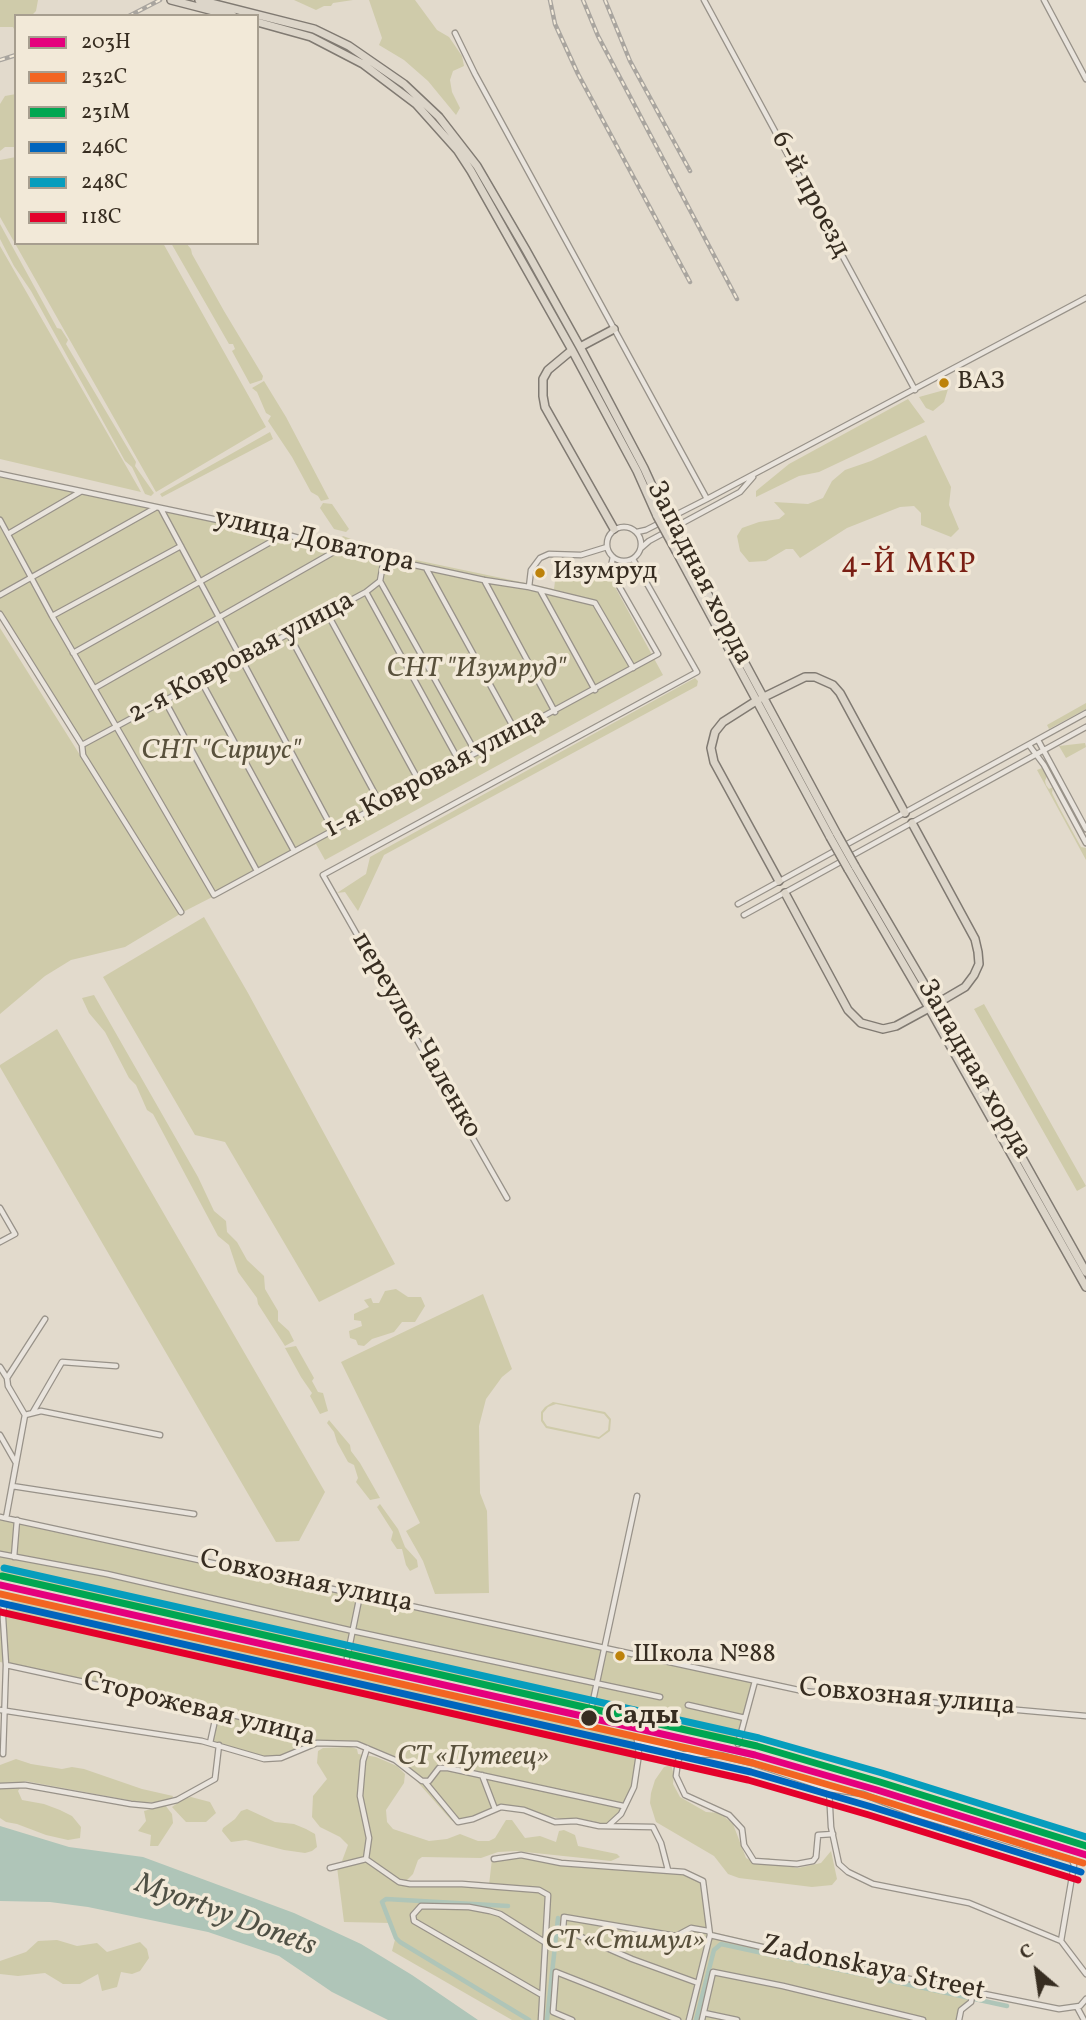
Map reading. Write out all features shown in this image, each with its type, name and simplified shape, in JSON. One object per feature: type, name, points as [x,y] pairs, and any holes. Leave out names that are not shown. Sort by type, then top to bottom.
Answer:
[{"type":"highway","points":[[171,0],[225,14]]},
{"type":"highway","name":"Западная хорда","points":[[200,0],[258,14]]},
{"type":"highway","name":"Западная хорда","points":[[259,14],[314,29],[349,46],[404,83],[422,99],[478,166],[576,349]]},
{"type":"highway","name":"Западная хорда","points":[[259,23],[311,37],[346,53],[399,90],[444,134],[471,171],[644,468],[661,514],[679,549],[851,867],[1086,1272]]},
{"type":"highway","points":[[614,329],[576,349],[548,370],[543,379],[545,407],[614,529]]},
{"type":"highway","points":[[779,881],[714,762],[711,748],[715,732],[723,722],[759,700],[805,677],[826,680],[833,685],[840,693],[905,813]]},
{"type":"highway","points":[[785,893],[848,1010],[861,1023],[883,1029],[896,1026],[933,1006],[965,987],[975,975],[979,964],[978,952],[975,939],[912,823]]},
{"type":"highway","name":"Западная хорда","points":[[933,1006],[1086,1287]]},
{"type":"street","name":"6-й проезд","points":[[704,0],[915,390]]},
{"type":"street","points":[[1044,0],[1086,79]]},
{"type":"street","points":[[455,33],[481,86],[707,499]]},
{"type":"street","points":[[755,474],[740,492],[649,541],[633,559],[624,561],[613,557],[607,547],[608,536],[614,529],[624,526],[637,532],[646,530],[1086,298]]},
{"type":"street","name":"улица Доватора","points":[[0,474],[594,603],[633,668]]},
{"type":"street","points":[[8,534],[81,492]]},
{"type":"street","points":[[0,596],[158,508],[333,830]]},
{"type":"street","points":[[0,520],[73,653],[117,726]]},
{"type":"street","points":[[637,532],[641,548]]},
{"type":"street","points":[[73,653],[284,534]]},
{"type":"street","points":[[52,616],[181,546]]},
{"type":"street","points":[[529,587],[531,570],[540,558],[549,554],[581,555],[607,547]]},
{"type":"street","points":[[94,688],[340,549]]},
{"type":"street","name":"1-я Ковровая улица","points":[[117,726],[214,895],[658,654],[615,579],[611,566],[613,557]]},
{"type":"street","name":"2-я Ковровая улица","points":[[82,745],[366,592],[380,581],[384,558]]},
{"type":"street","name":"переулок Чаленко","points":[[507,1198],[323,875],[696,671],[633,559]]},
{"type":"street","points":[[426,567],[516,732]]},
{"type":"street","points":[[484,580],[555,712]]},
{"type":"street","points":[[380,581],[476,753]]},
{"type":"street","points":[[540,590],[594,690]]},
{"type":"street","points":[[366,592],[459,761]]},
{"type":"street","points":[[327,613],[420,783]]},
{"type":"street","points":[[0,614],[82,745],[83,755],[181,912]]},
{"type":"street","points":[[288,633],[381,805]]},
{"type":"street","points":[[201,681],[295,851]]},
{"type":"street","points":[[165,701],[257,871]]},
{"type":"street","points":[[738,904],[1086,713]]},
{"type":"street","points":[[744,915],[1086,727]]},
{"type":"street","points":[[1059,728],[1059,734],[1064,738]]},
{"type":"street","points":[[1038,740],[1086,829]]},
{"type":"street","points":[[1029,745],[1086,843]]},
{"type":"street","points":[[0,1208],[15,1234],[0,1242]]},
{"type":"street","points":[[7,1377],[46,1319]]},
{"type":"street","points":[[32,1413],[62,1362],[116,1366]]},
{"type":"street","points":[[0,1367],[25,1415],[41,1411],[160,1434]]},
{"type":"street","name":"Совхозная улица","points":[[25,1415],[12,1486],[3,1518],[803,1691],[1086,1716]]},
{"type":"street","points":[[0,1434],[16,1464]]},
{"type":"street","points":[[12,1486],[194,1514]]},
{"type":"street","points":[[591,1710],[637,1496]]},
{"type":"street","points":[[14,1557],[17,1520]]},
{"type":"street","points":[[0,1554],[107,1574],[353,1631],[660,1697]]},
{"type":"street","points":[[347,1658],[360,1595]]},
{"type":"street","points":[[2,1605],[6,1665],[2,1710],[3,1754]]},
{"type":"street","name":"Сторожевая улица","points":[[6,1665],[297,1731],[304,1735],[309,1745],[348,1743],[367,1748],[395,1760],[424,1782],[458,1822],[473,1819],[495,1809]]},
{"type":"street","points":[[738,1744],[755,1681]]},
{"type":"street","points":[[688,1705],[745,1718]]},
{"type":"street","points":[[2,1710],[210,1743],[264,1759],[281,1758],[309,1745]]},
{"type":"street","points":[[210,1743],[217,1711]]},
{"type":"street","points":[[608,1826],[621,1814],[634,1787],[639,1754],[637,1740],[682,1754],[720,1755],[752,1763],[829,1789],[863,1794],[911,1813],[1072,1860],[1074,1865],[1061,1941]]},
{"type":"street","points":[[0,1786],[25,1785],[152,1806],[177,1800],[215,1779],[219,1745]]},
{"type":"street","points":[[366,1859],[369,1838],[360,1796],[367,1748]]},
{"type":"street","points":[[682,1754],[678,1761],[677,1776],[685,1795],[729,1815],[741,1829],[744,1845],[754,1861],[797,1864],[813,1861],[816,1857],[818,1835],[832,1834]]},
{"type":"street","points":[[424,1782],[429,1781],[435,1771],[442,1768],[623,1806]]},
{"type":"street","points":[[482,1775],[495,1809],[500,1807],[524,1810],[555,1822],[653,1827],[661,1843],[668,1870]]},
{"type":"street","points":[[829,1789],[832,1834],[839,1864],[848,1872],[873,1884],[969,1903],[1061,1941],[1086,1974]]},
{"type":"street","points":[[494,1859],[521,1855],[561,1863],[668,1870],[687,1873],[703,1881],[709,1933],[689,2020]]},
{"type":"street","points":[[330,1868],[366,1859],[399,1882],[410,1884],[462,1884],[545,1891],[550,1904],[541,2020]]},
{"type":"street","points":[[542,1994],[414,1921],[413,1915],[421,1906],[469,1907],[500,1914],[546,1943]]},
{"type":"street","points":[[698,1983],[632,1959],[563,1929],[564,1917],[676,1936],[691,1927],[709,1933]]},
{"type":"street","name":"Zadonskaya Street","points":[[709,1933],[972,1996],[1059,2009],[1077,2007]]},
{"type":"street","points":[[572,2020],[553,2012],[556,1972],[678,2020]]},
{"type":"street","points":[[702,2020],[713,1972],[923,2020]]},
{"type":"street","points":[[959,2020],[961,2010],[972,1996]]},
{"type":"street","points":[[1084,2020],[1077,2007],[1086,1999]]},
{"type":"street","points":[[704,2013],[737,2020]]},
{"type":"green space","points":[[0,0],[38,0],[33,14],[14,14],[14,29],[0,27]]},
{"type":"green space","points":[[294,0],[353,0],[333,3],[316,10]]},
{"type":"green space","points":[[369,0],[415,0],[437,30],[449,37],[462,56],[464,66],[453,71],[450,80],[452,92],[460,108],[456,115],[428,81],[404,60],[379,45],[382,38]]},
{"type":"green space","points":[[14,94],[14,147],[5,147],[0,151],[0,104],[5,96]]},
{"type":"green space","points":[[14,157],[14,242],[0,217],[0,160]]},
{"type":"green space","points":[[0,224],[57,328],[61,329],[68,340],[66,344],[136,462],[135,466],[154,493],[151,496],[145,494],[132,467],[125,461],[31,291],[14,266],[0,239]]},
{"type":"green space","points":[[16,245],[164,245],[266,427],[156,492]]},
{"type":"green space","points":[[172,245],[188,245],[191,249],[263,376],[262,380],[250,384],[232,351],[235,349],[233,344],[229,344]]},
{"type":"green space","points":[[0,246],[141,492],[0,459]]},
{"type":"green space","points":[[264,381],[329,499],[321,501],[311,492],[268,421],[271,416],[266,413],[257,392],[252,388]]},
{"type":"green space","points":[[948,389],[944,402],[933,411],[926,408],[919,397]]},
{"type":"green space","points":[[908,399],[925,422],[819,472],[799,476],[756,497],[756,491],[789,464]]},
{"type":"green space","points":[[270,432],[273,439],[162,497],[160,494]]},
{"type":"green space","points":[[926,435],[951,487],[949,505],[959,529],[951,537],[921,525],[921,513],[914,506],[900,507],[847,528],[800,558],[793,549],[786,549],[766,561],[749,562],[740,551],[737,536],[742,528],[779,519],[785,514],[774,502],[808,504],[823,498],[832,481],[845,470]]},
{"type":"green space","name":"СНТ \"Изумруд\"","points":[[0,475],[342,544],[340,539],[343,536],[351,539],[352,545],[349,546],[554,589],[557,565],[608,574],[663,675],[325,860],[316,844],[183,912],[0,618]]},
{"type":"green space","points":[[323,503],[332,504],[349,529],[346,532],[334,529],[320,508]]},
{"type":"green space","points":[[0,628],[180,914],[125,947],[71,960],[45,976],[0,1014]]},
{"type":"green space","points":[[695,678],[698,681],[697,686],[384,855],[358,911],[345,892],[337,893],[366,874],[370,857]]},
{"type":"green space","points":[[1086,703],[1086,709],[1049,729],[1047,725]]},
{"type":"green space","points":[[1085,743],[1086,747],[1066,758],[1059,746]]},
{"type":"green space","points":[[1042,768],[1047,776],[1046,785],[1049,789],[1053,787],[1052,793],[1059,807],[1081,847],[1086,848],[1086,860],[1037,770]]},
{"type":"green space","points":[[204,917],[395,1264],[319,1302],[225,1142],[195,1135],[103,977]]},
{"type":"green space","points":[[94,995],[198,1177],[214,1211],[226,1221],[227,1232],[237,1242],[247,1260],[264,1276],[265,1289],[278,1311],[278,1321],[289,1331],[294,1341],[285,1346],[238,1272],[229,1245],[218,1236],[153,1114],[147,1110],[136,1085],[129,1078],[105,1032],[89,1013],[82,998]]},
{"type":"green space","points":[[984,1004],[1086,1186],[1077,1191],[974,1009]]},
{"type":"green space","points":[[57,1029],[325,1492],[299,1541],[276,1542],[0,1067]]},
{"type":"green space","points":[[396,1289],[408,1297],[421,1297],[425,1306],[415,1322],[402,1322],[394,1332],[372,1339],[364,1346],[358,1345],[356,1340],[350,1338],[349,1331],[362,1326],[361,1321],[354,1320],[354,1314],[369,1307],[364,1300],[371,1298],[373,1303],[379,1303],[385,1291]]},
{"type":"green space","points":[[483,1294],[512,1369],[502,1377],[486,1399],[479,1426],[480,1493],[487,1511],[489,1593],[435,1594],[423,1561],[406,1531],[420,1523],[341,1362]]},
{"type":"green space","points":[[296,1346],[314,1378],[312,1381],[318,1392],[323,1393],[328,1411],[320,1414],[310,1396],[312,1393],[285,1348]]},
{"type":"green space","points":[[553,1402],[605,1412],[611,1419],[610,1431],[599,1439],[546,1428],[541,1421],[541,1412]],"holes":[[[556,1404],[604,1414],[609,1420],[608,1430],[599,1437],[547,1426],[543,1420],[543,1413]]]},
{"type":"green space","points":[[329,1420],[350,1445],[380,1498],[370,1500],[356,1482],[358,1478],[354,1465],[348,1462],[327,1423]]},
{"type":"green space","points":[[380,1504],[398,1529],[405,1547],[417,1560],[418,1567],[410,1571],[406,1565],[402,1549],[397,1549],[391,1540],[393,1532],[377,1507]]},
{"type":"green space","points":[[0,1520],[754,1683],[740,1740],[0,1575]]},
{"type":"green space","name":"СТ «Путеец»","points":[[12,1599],[643,1739],[635,1787],[627,1805],[605,1825],[504,1807],[470,1822],[458,1824],[451,1820],[408,1771],[397,1763],[363,1749],[336,1742],[316,1743],[274,1760],[211,1744],[217,1710],[9,1668],[6,1663],[0,1662],[0,1610],[8,1611]]},
{"type":"green space","name":"СТ «Стимул»","points":[[323,1748],[357,1749],[358,1754],[376,1757],[397,1766],[405,1774],[404,1783],[386,1810],[387,1822],[393,1829],[429,1841],[460,1834],[478,1841],[489,1841],[495,1838],[506,1820],[512,1820],[525,1838],[540,1836],[556,1842],[559,1831],[564,1830],[575,1835],[578,1846],[617,1854],[620,1857],[611,1861],[516,1851],[498,1852],[481,1858],[422,1857],[406,1881],[400,1878],[405,1882],[489,1885],[492,1859],[520,1855],[589,1865],[672,1870],[696,1877],[703,1883],[712,1932],[974,1991],[973,2001],[964,2006],[961,2020],[512,2020],[392,1951],[396,1936],[391,1923],[344,1922],[337,1867],[370,1860],[364,1857],[350,1862],[342,1861],[348,1845],[340,1837],[320,1827],[312,1817],[313,1796],[327,1779],[317,1763],[318,1751]]},
{"type":"green space","points":[[16,1759],[62,1769],[84,1769],[142,1789],[173,1796],[171,1801],[144,1803],[25,1781],[18,1791],[22,1800],[60,1810],[72,1816],[81,1827],[80,1838],[68,1840],[46,1835],[0,1818],[0,1765]]},
{"type":"green space","points":[[671,1765],[673,1784],[680,1797],[706,1812],[720,1813],[733,1824],[746,1858],[769,1858],[777,1864],[798,1868],[821,1863],[831,1851],[837,1879],[832,1885],[812,1887],[739,1878],[728,1874],[714,1856],[656,1822],[650,1803],[651,1793],[655,1780],[664,1767]]},
{"type":"green space","points":[[191,1797],[210,1802],[216,1813],[206,1822],[186,1822],[172,1807]]},
{"type":"green space","points":[[165,1805],[172,1814],[173,1823],[158,1846],[150,1846],[151,1835],[138,1831],[146,1821],[144,1811]]},
{"type":"green space","points":[[247,1809],[275,1822],[294,1824],[306,1829],[315,1834],[317,1847],[305,1853],[246,1840],[231,1842],[222,1831],[223,1828],[241,1811]]},
{"type":"green space","points":[[57,1940],[77,1946],[97,1943],[107,1952],[140,1942],[147,1949],[149,1958],[140,1971],[132,1974],[121,1972],[117,1987],[102,1991],[98,1974],[80,1984],[63,1984],[45,1973],[18,1976],[0,1974],[0,1961],[26,1952],[38,1941]]},
{"type":"water","name":"Myortvy Donets","points":[[0,1826],[69,1847],[143,1857],[294,1913],[361,1944],[478,2020],[388,2020],[332,1992],[279,1956],[208,1932],[88,1907],[50,1902],[0,1901]]},
{"type":"waterway","points":[[508,1906],[386,1899],[382,1902],[400,1942],[529,2020]]},
{"type":"waterway","points":[[547,2020],[558,1918]]},
{"type":"waterway","points":[[696,2020],[714,1950],[721,1944],[1007,2006]]},
{"type":"railway","points":[[133,14],[160,0]]},
{"type":"railway","points":[[550,0],[555,24],[578,74],[690,282]]},
{"type":"railway","points":[[583,0],[598,36],[737,299]]},
{"type":"railway","points":[[605,0],[630,61],[690,171]]},
{"type":"railway","points":[[0,60],[14,56]]},
{"type":"transit line","name":"248С","points":[[4,1568],[759,1738],[882,1773],[1086,1837]]},
{"type":"transit line","name":"231М","points":[[2,1576],[757,1746],[1086,1846]]},
{"type":"transit line","name":"203Н","points":[[0,1585],[755,1755],[1086,1855]]},
{"type":"transit line","name":"232C","points":[[0,1594],[753,1763],[1083,1863]]},
{"type":"transit line","name":"246С","points":[[0,1603],[751,1772],[1081,1872]]},
{"type":"transit line","name":"118С","points":[[0,1612],[748,1780],[1078,1880]]},
{"type":"place","name":"ВАЗ","points":[[944,383]]},
{"type":"place","name":"Изумруд","points":[[540,573]]},
{"type":"place","name":"Школа №88","points":[[620,1656]]},
{"type":"place","name":"Сады","points":[[589,1718]]},
{"type":"district","name":"4-Й МКР","points":[[909,566]]},
{"type":"park label","name":"СНТ \"Сириус\"","points":[[221,753]]}]
